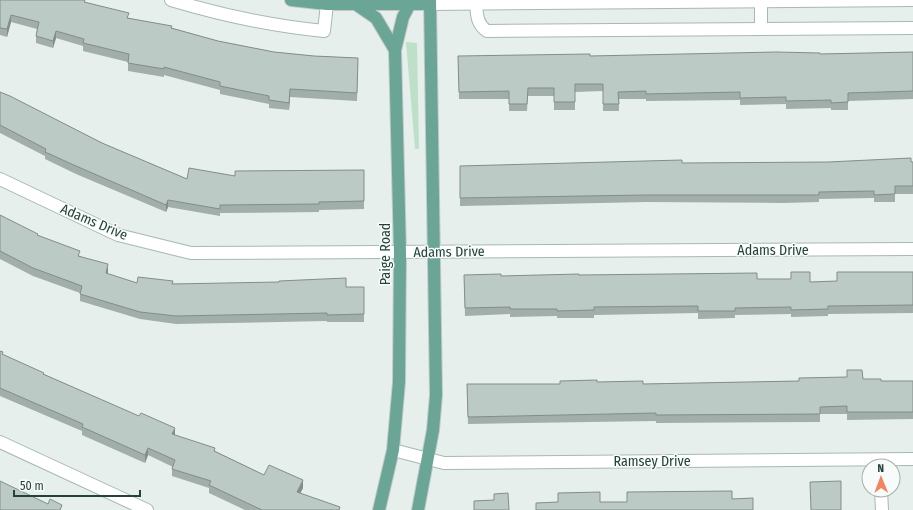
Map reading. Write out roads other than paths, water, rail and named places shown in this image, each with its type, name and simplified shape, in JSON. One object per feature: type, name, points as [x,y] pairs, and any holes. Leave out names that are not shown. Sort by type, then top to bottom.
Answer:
[{"type":"main road","points":[[291,0],[327,4],[357,5],[430,2],[436,395],[433,430],[418,510]]},
{"type":"main road","name":"Paige Road","points":[[379,510],[393,450],[399,382],[400,253],[395,50],[403,17],[410,2]]},
{"type":"main road","points":[[357,5],[376,18],[395,50]]},
{"type":"street","points":[[171,0],[213,13],[284,27],[324,31],[327,4]]},
{"type":"street","points":[[430,2],[476,4],[913,0]]},
{"type":"street","points":[[761,1],[761,29]]},
{"type":"street","points":[[476,4],[478,22],[488,30],[913,28]]},
{"type":"street","name":"Adams Drive","points":[[0,179],[118,235],[191,253],[913,249]]},
{"type":"street","points":[[0,442],[147,510]]},
{"type":"street","name":"Ramsey Drive","points":[[393,450],[427,460],[444,463],[861,463]]},
{"type":"street","name":"Ramsey Drive","points":[[901,460],[913,459]]},
{"type":"street","points":[[881,498],[882,510]]}]
